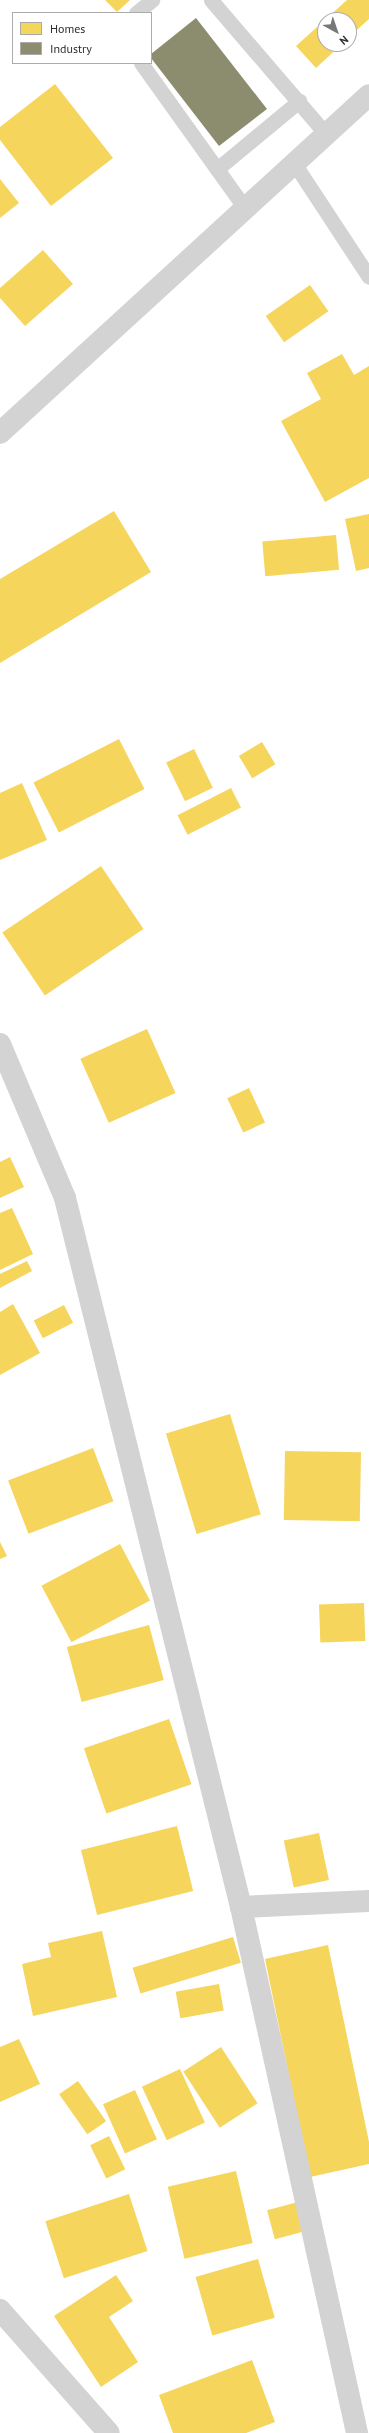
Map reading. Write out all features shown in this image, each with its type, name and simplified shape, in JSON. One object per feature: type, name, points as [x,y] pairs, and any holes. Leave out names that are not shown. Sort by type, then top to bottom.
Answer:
[{"type":"street","points":[[0,433],[244,207],[369,95]]},
{"type":"street","points":[[0,1044],[65,1198],[241,1906],[357,2433]]},
{"type":"street","points":[[241,1906],[369,1901]]},
{"type":"street","points":[[0,2310],[110,2433]]},
{"type":"lane","points":[[137,12],[152,0]]},
{"type":"lane","points":[[211,0],[326,134]]},
{"type":"lane","points":[[142,64],[244,207]]},
{"type":"lane","points":[[217,169],[299,101]]},
{"type":"lane","points":[[294,163],[369,276]]},
{"type":"building: Homes","points":[[105,0],[130,0],[117,12]]},
{"type":"building: Homes","points":[[347,0],[369,0],[369,19],[357,30],[357,12],[334,12]]},
{"type":"building: Homes","points":[[317,27],[317,52],[333,52],[316,68],[296,46]]},
{"type":"building: Homes","points":[[55,84],[113,158],[51,206],[0,140],[0,127]]},
{"type":"building: Homes","points":[[0,179],[19,203],[0,218]]},
{"type":"building: Homes","points":[[43,250],[73,284],[25,326],[0,298],[0,288]]},
{"type":"building: Homes","points":[[310,285],[328,311],[284,342],[266,316]]},
{"type":"building: Homes","points":[[342,354],[354,375],[369,366],[369,478],[325,502],[281,421],[321,399],[307,373]]},
{"type":"building: Homes","points":[[114,511],[151,572],[0,663],[0,579]]},
{"type":"building: Homes","points":[[369,514],[369,568],[356,571],[345,519]]},
{"type":"building: Homes","points":[[336,535],[339,570],[265,576],[262,541]]},
{"type":"building: Homes","points":[[119,739],[144,789],[59,832],[33,783]]},
{"type":"building: Homes","points":[[262,742],[275,764],[252,778],[239,756]]},
{"type":"building: Homes","points":[[194,749],[213,788],[185,801],[166,763]]},
{"type":"building: Homes","points":[[22,783],[47,840],[0,860],[0,793]]},
{"type":"building: Homes","points":[[231,788],[241,808],[188,835],[178,815]]},
{"type":"building: Homes","points":[[101,866],[143,929],[45,996],[2,933]]},
{"type":"building: Homes","points":[[147,1029],[175,1093],[109,1123],[80,1059]]},
{"type":"building: Homes","points":[[249,1088],[265,1122],[243,1133],[227,1098]]},
{"type":"building: Homes","points":[[10,1157],[24,1187],[0,1198],[0,1162]]},
{"type":"building: Homes","points":[[12,1208],[33,1254],[0,1270],[0,1213]]},
{"type":"building: Homes","points":[[27,1261],[32,1271],[0,1288],[0,1274]]},
{"type":"building: Homes","points":[[13,1304],[40,1353],[0,1375],[0,1312]]},
{"type":"building: Homes","points":[[64,1305],[73,1323],[43,1338],[34,1320]]},
{"type":"building: Homes","points":[[230,1414],[261,1514],[197,1534],[166,1434]]},
{"type":"building: Homes","points":[[93,1448],[113,1501],[28,1534],[8,1481]]},
{"type":"building: Homes","points":[[285,1451],[361,1452],[360,1521],[284,1520]]},
{"type":"building: Homes","points":[[0,1542],[7,1556],[0,1559]]},
{"type":"building: Homes","points":[[120,1544],[150,1601],[71,1642],[41,1586]]},
{"type":"building: Homes","points":[[364,1603],[365,1641],[320,1643],[319,1605]]},
{"type":"building: Homes","points":[[149,1625],[164,1680],[82,1702],[67,1647]]},
{"type":"building: Homes","points":[[169,1719],[191,1784],[106,1814],[84,1748]]},
{"type":"building: Homes","points":[[177,1826],[193,1891],[97,1915],[81,1850]]},
{"type":"building: Homes","points":[[319,1833],[329,1880],[294,1887],[284,1840]]},
{"type":"building: Homes","points":[[102,1931],[117,1997],[33,2016],[22,1964],[51,1957],[48,1943]]},
{"type":"building: Homes","points":[[233,1937],[241,1963],[140,1994],[133,1968]]},
{"type":"building: Homes","points":[[328,1945],[369,2142],[369,2164],[310,2177],[265,1959]]},
{"type":"building: Homes","points":[[219,1984],[224,2011],[180,2018],[176,1992]]},
{"type":"building: Homes","points":[[19,2039],[40,2084],[0,2102],[0,2047]]},
{"type":"building: Homes","points":[[221,2047],[257,2103],[220,2128],[183,2072]]},
{"type":"building: Homes","points":[[180,2069],[205,2122],[167,2140],[142,2087]]},
{"type":"building: Homes","points":[[78,2081],[106,2121],[87,2134],[59,2094]]},
{"type":"building: Homes","points":[[135,2090],[157,2139],[125,2154],[103,2104]]},
{"type":"building: Homes","points":[[109,2136],[125,2169],[106,2178],[90,2145]]},
{"type":"building: Homes","points":[[236,2171],[253,2243],[184,2259],[168,2187]]},
{"type":"building: Homes","points":[[129,2194],[148,2251],[64,2278],[45,2221]]},
{"type":"building: Homes","points":[[298,2202],[306,2231],[275,2239],[267,2210]]},
{"type":"building: Homes","points":[[258,2259],[275,2318],[212,2336],[196,2277]]},
{"type":"building: Homes","points":[[116,2275],[133,2301],[109,2317],[138,2362],[101,2387],[54,2316]]},
{"type":"building: Homes","points":[[252,2360],[275,2422],[246,2433],[173,2433],[159,2395]]},
{"type":"building: Industry","points":[[196,18],[267,109],[219,146],[152,59],[152,53]]}]
